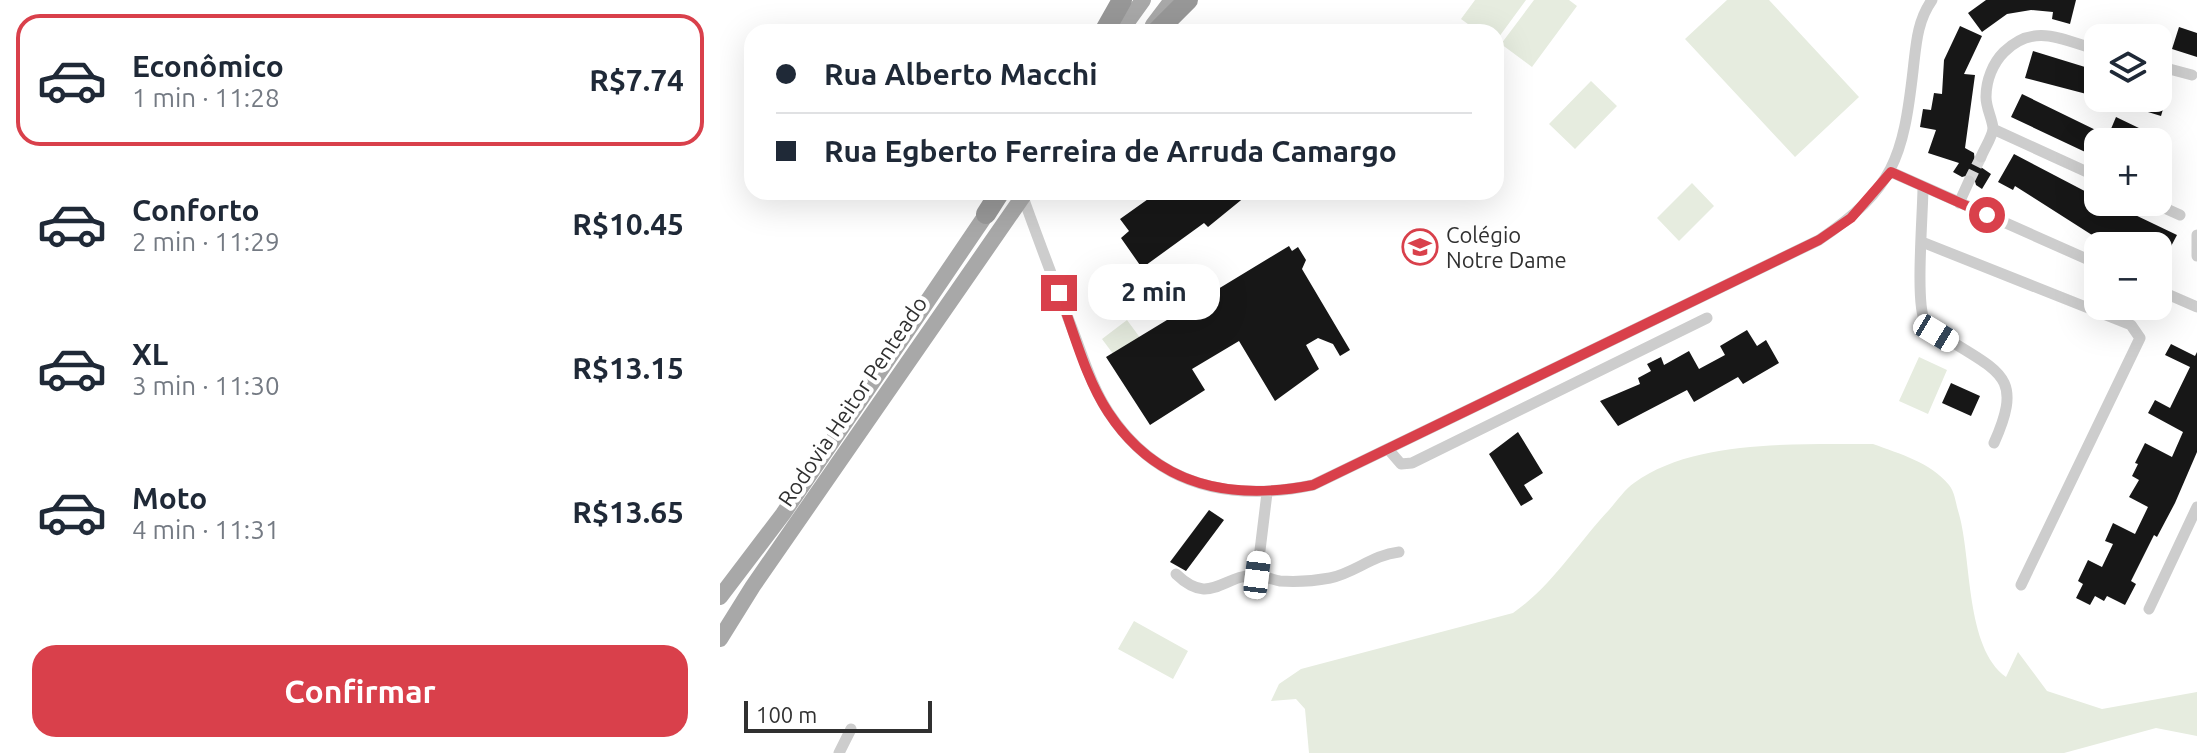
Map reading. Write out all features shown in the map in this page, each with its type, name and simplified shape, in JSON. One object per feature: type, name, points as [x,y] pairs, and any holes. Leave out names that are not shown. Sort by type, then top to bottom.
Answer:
[{"type":"highway","points":[[1108,24],[1122,0]]},
{"type":"highway","points":[[1164,24],[1188,0]]},
{"type":"highway","points":[[986,214],[996,200]]},
{"type":"main road","points":[[1126,24],[1143,0]]},
{"type":"main road","points":[[1153,24],[1172,0]]},
{"type":"main road","name":"Rodovia Heitor Penteado","points":[[720,639],[771,559],[1020,200]]},
{"type":"main road","name":"Rodovia Heitor Penteado","points":[[720,597],[783,514],[986,214]]},
{"type":"street","points":[[1026,200],[1092,380],[1107,411],[1126,437],[1152,459],[1205,487],[1267,493],[1313,485],[1819,240],[1851,218],[1891,172],[1906,120],[1917,34],[1932,0]]},
{"type":"street","points":[[1981,157],[1993,129],[1986,95],[1989,75],[1998,58],[2024,36],[2040,34],[2084,46]]},
{"type":"street","points":[[2172,70],[2192,75]]},
{"type":"street","points":[[1993,129],[2084,171]]},
{"type":"street","points":[[1891,172],[2084,258]]},
{"type":"street","points":[[1959,203],[1969,181]]},
{"type":"street","points":[[1923,187],[1921,306],[1925,321],[1936,333],[1993,368],[2005,383],[2008,412],[1994,443]]},
{"type":"street","points":[[2172,211],[2180,215]]},
{"type":"street","points":[[2197,235],[2197,256]]},
{"type":"street","points":[[1922,242],[2131,325],[2140,338],[2021,585]]},
{"type":"street","points":[[2172,296],[2197,307]]},
{"type":"street","points":[[1388,449],[1401,464],[1412,463],[1707,318]]},
{"type":"street","points":[[1257,575],[1267,493]]},
{"type":"street","points":[[2149,609],[2197,507]]},
{"type":"street","points":[[1176,574],[1196,588],[1209,589],[1257,575],[1279,581],[1329,578],[1346,574],[1374,557],[1399,552]]},
{"type":"street","points":[[839,753],[851,729]]},
{"type":"shaded area","points":[[1475,0],[1526,0],[1504,30],[1504,24],[1468,24],[1461,19]]},
{"type":"shaded area","points":[[1534,0],[1569,0],[1577,6],[1532,67],[1504,46],[1504,40]]},
{"type":"shaded area","points":[[1727,0],[1769,0],[1859,97],[1795,157],[1685,39]]},
{"type":"shaded area","points":[[1591,81],[1617,106],[1575,149],[1549,124]]},
{"type":"shaded area","points":[[1692,183],[1714,206],[1679,241],[1657,218]]},
{"type":"shaded area","points":[[1127,320],[1177,388],[1152,406],[1102,339]]},
{"type":"shaded area","points":[[1919,357],[1947,370],[1928,414],[1899,401]]},
{"type":"shaded area","points":[[1873,444],[1933,470],[1951,488],[1963,533],[1972,602],[1983,645],[2006,677],[2018,652],[2047,691],[2102,709],[2197,692],[2197,736],[2156,728],[2064,753],[1309,753],[1305,709],[1296,699],[1271,701],[1279,684],[1301,669],[1513,613],[1552,578],[1627,488],[1659,468],[1687,458],[1749,447]]},
{"type":"shaded area","points":[[1134,621],[1188,651],[1173,679],[1118,649]]},
{"type":"building","points":[[1986,0],[2076,0],[2070,24],[2052,19],[2053,12],[2031,10],[2007,14],[1982,32],[1968,13]]},
{"type":"building","points":[[1960,26],[1982,36],[1964,74],[1975,75],[1965,148],[1974,153],[1975,163],[1991,174],[1982,189],[1976,185],[1973,174],[1962,177],[1953,172],[1959,163],[1928,153],[1936,130],[1920,127],[1923,109],[1931,110],[1934,93],[1942,94],[1944,60]]},
{"type":"building","points":[[2179,27],[2197,33],[2197,57],[2172,49]]},
{"type":"building","points":[[2033,51],[2084,67],[2084,93],[2025,78]]},
{"type":"building","points":[[2022,94],[2092,128],[2084,128],[2084,151],[2011,117]]},
{"type":"building","points":[[2116,117],[2139,128],[2111,128]]},
{"type":"building","points":[[2014,154],[2084,191],[2084,216],[2137,216],[2171,232],[2087,232],[2015,186],[2013,190],[1998,182]]},
{"type":"building","points":[[1147,200],[1241,200],[1208,227],[1204,223],[1142,268],[1121,238],[1129,231],[1120,219]]},
{"type":"building","points":[[1289,246],[1292,251],[1298,247],[1306,260],[1302,269],[1350,350],[1340,356],[1333,344],[1318,338],[1306,345],[1319,369],[1275,401],[1239,341],[1192,369],[1205,390],[1150,425],[1106,357]]},
{"type":"building","points":[[1747,330],[1757,346],[1766,340],[1779,363],[1743,384],[1738,377],[1694,402],[1687,390],[1618,426],[1600,401],[1640,384],[1638,378],[1651,371],[1647,364],[1661,357],[1664,365],[1689,351],[1699,369],[1725,355],[1720,346]]},
{"type":"building","points":[[2171,344],[2195,356],[2197,352],[2197,452],[2175,503],[2157,537],[2154,535],[2131,581],[2136,584],[2125,605],[2107,596],[2104,601],[2095,596],[2090,605],[2076,598],[2083,584],[2078,581],[2088,560],[2102,567],[2113,544],[2105,541],[2113,523],[2135,534],[2148,507],[2129,497],[2139,480],[2132,476],[2145,443],[2172,457],[2183,432],[2148,413],[2155,400],[2170,408],[2190,367],[2165,355]]},
{"type":"building","points":[[1951,383],[1980,396],[1971,416],[1942,403]]},
{"type":"building","points":[[1518,432],[1543,473],[1524,485],[1533,499],[1521,506],[1489,454]]},
{"type":"building","points":[[1209,510],[1224,520],[1186,571],[1170,562]]},
{"type":"tunnel","points":[[1969,181],[1981,157]]},
{"type":"place","name":"Colégio Notre Dame","points":[[1420,247]]},
{"type":"route","points":[[1059,293],[1092,380],[1107,411],[1126,437],[1152,459],[1205,487],[1231,492],[1274,493],[1313,485],[1819,240],[1851,218],[1891,172],[1987,215]]}]
